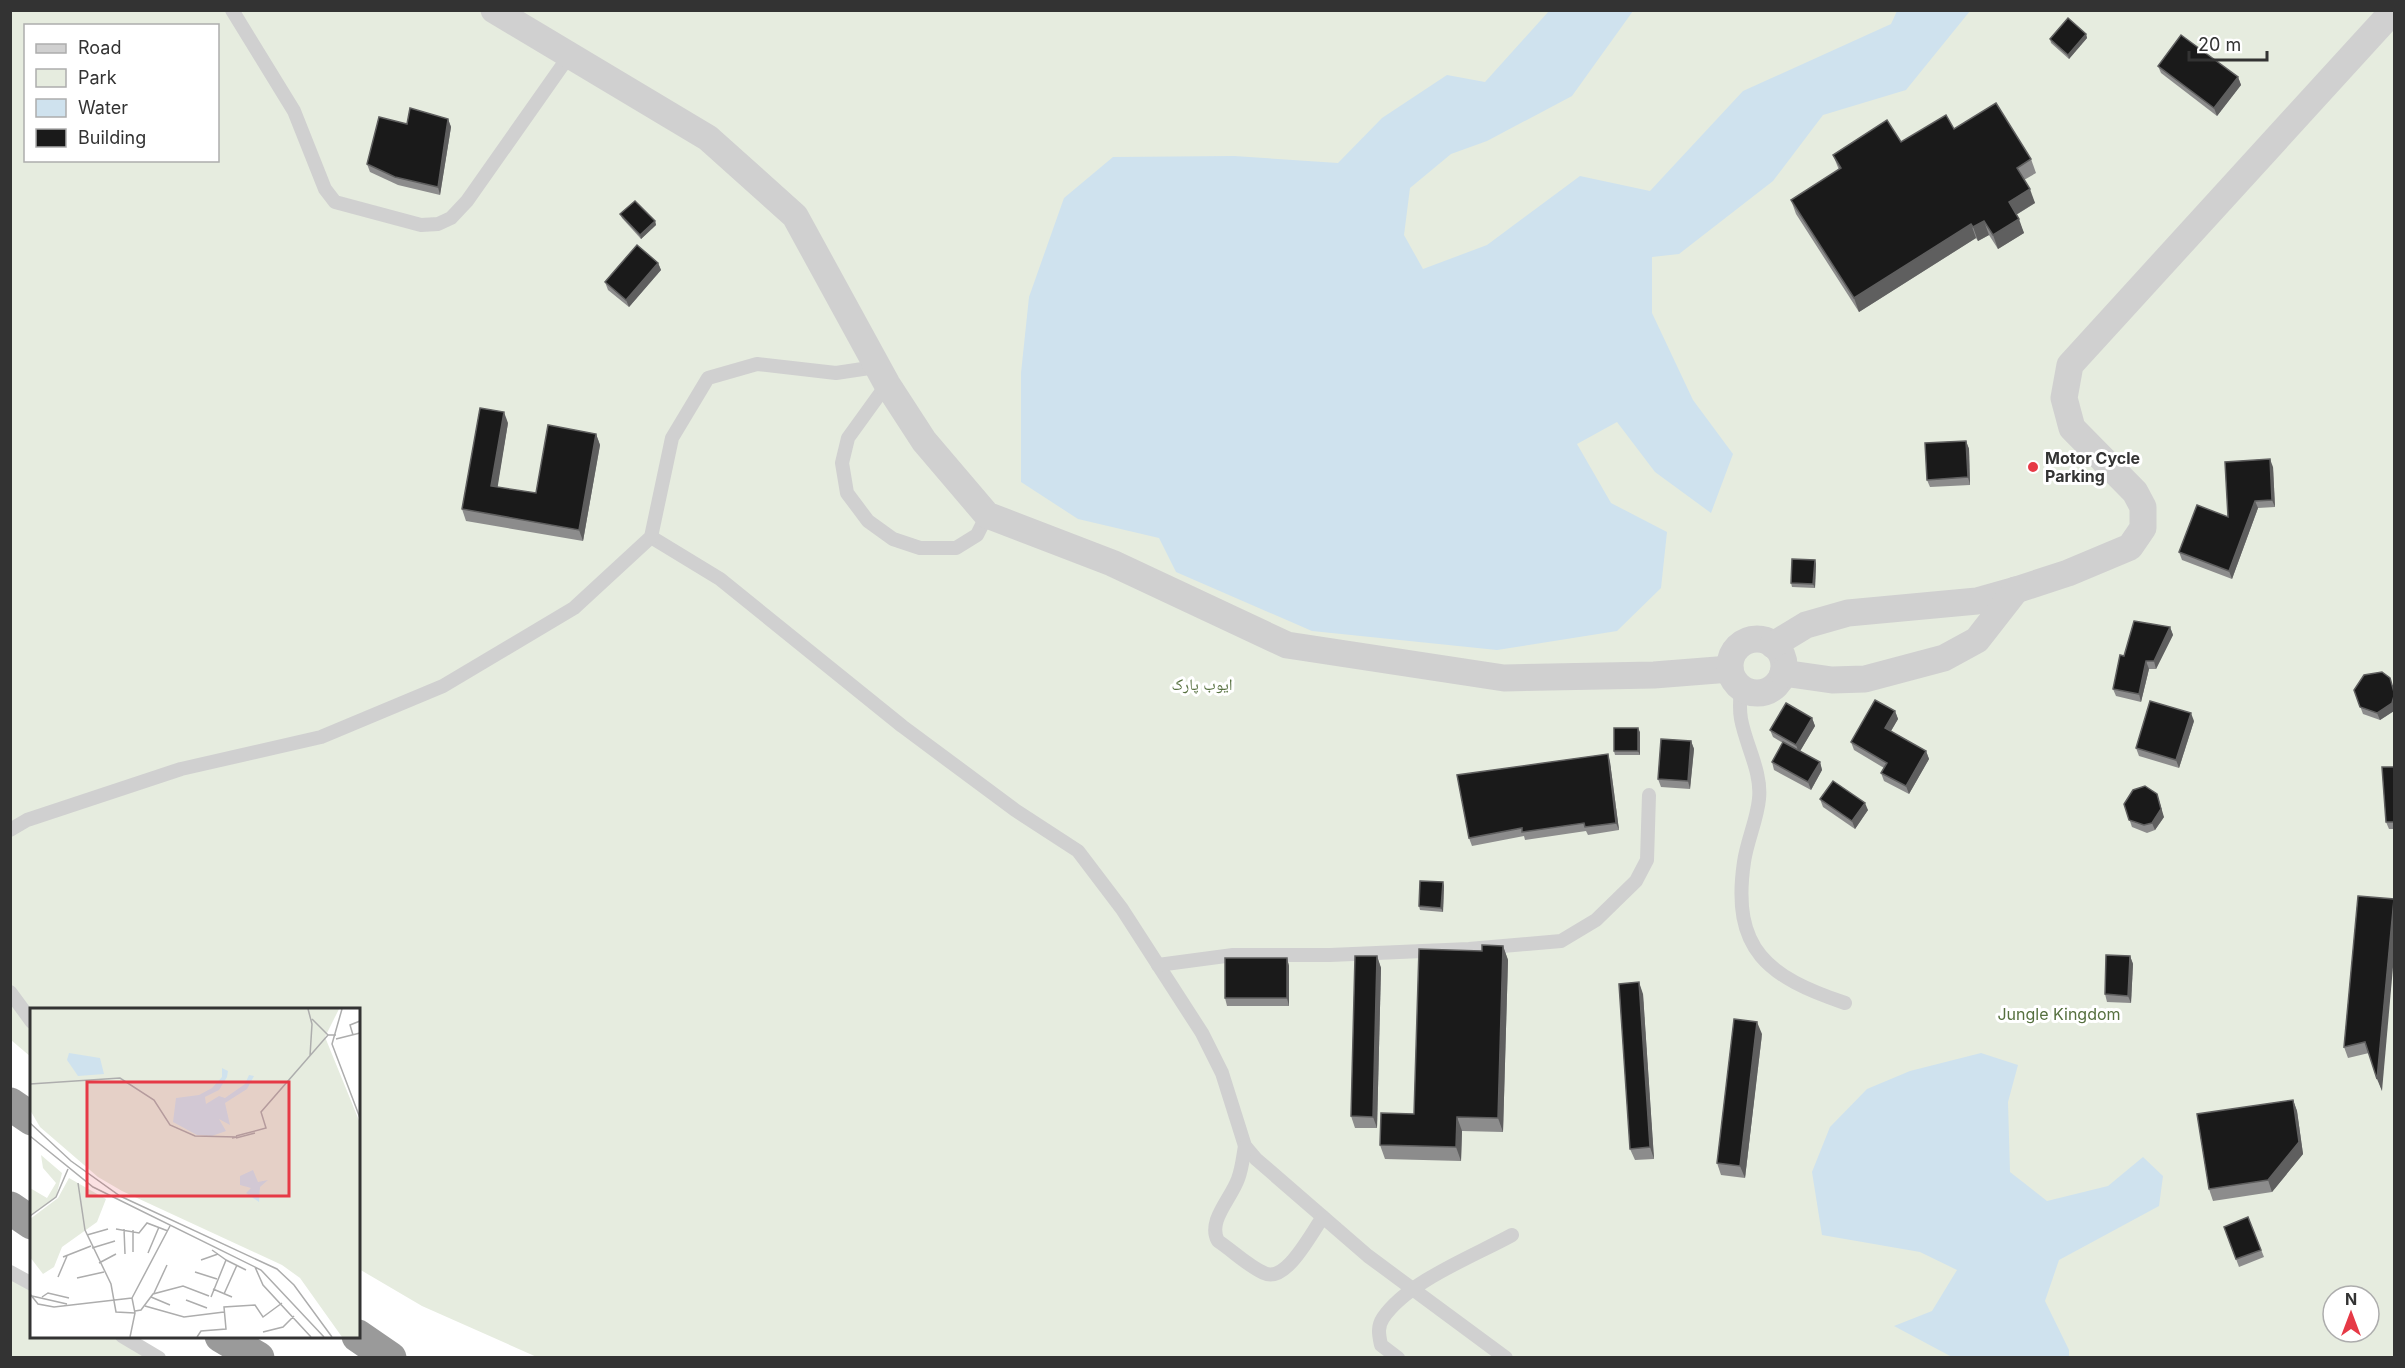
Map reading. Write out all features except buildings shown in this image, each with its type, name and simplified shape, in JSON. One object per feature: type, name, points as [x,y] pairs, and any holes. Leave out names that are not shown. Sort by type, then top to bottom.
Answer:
[{"type":"highway","points":[[10,1104],[30,1118]]},
{"type":"highway","points":[[10,1208],[30,1222]]},
{"type":"highway","points":[[360,1337],[390,1358]]},
{"type":"highway","points":[[224,1338],[258,1358]]},
{"type":"street","points":[[494,10],[708,138],[795,216],[882,376],[924,441],[987,515],[1112,563],[1287,645],[1504,678],[1654,675],[1735,678],[1761,693],[1770,689],[1783,673],[1784,662],[1773,645],[1754,639],[1736,649],[1735,678]]},
{"type":"street","points":[[1773,645],[1806,625],[1848,613],[1977,601],[2068,573],[2130,547],[2143,528],[2143,507],[2135,492],[2072,428],[2064,398],[2070,365],[2394,10]]},
{"type":"street","points":[[1783,673],[1832,680],[1865,680],[1944,658],[1977,640],[2016,590]]},
{"type":"lane","points":[[232,10],[294,111],[325,189],[335,202],[421,225],[438,224],[451,218],[467,201],[569,56]]},
{"type":"lane","points":[[10,830],[27,820],[181,769],[321,738],[443,686],[574,608],[651,537],[672,438],[708,378],[757,364],[882,376],[848,438],[843,463],[847,494],[868,520],[892,539],[920,548],[956,548],[977,535],[987,515]]},
{"type":"lane","points":[[651,537],[720,579],[902,726],[1015,810],[1077,851],[1122,909],[1202,1033],[1222,1073],[1245,1146],[1256,1159],[1323,1217],[1412,1289],[1506,1358]]},
{"type":"lane","points":[[1735,678],[1741,719],[1758,777],[1759,799],[1744,861],[1742,891],[1749,938],[1763,962],[1775,971],[1806,989],[1845,1002]]},
{"type":"lane","points":[[1158,965],[1233,955],[1376,953],[1561,941],[1596,920],[1636,881],[1647,860],[1649,795]]},
{"type":"lane","points":[[10,992],[30,1019]]},
{"type":"lane","points":[[1245,1146],[1239,1177],[1215,1224],[1214,1233],[1218,1241],[1265,1274],[1275,1275],[1285,1271],[1323,1217]]},
{"type":"lane","points":[[1398,1358],[1381,1345],[1378,1330],[1382,1318],[1412,1289],[1512,1235]]},
{"type":"lane","points":[[10,1272],[30,1283]]},
{"type":"lane","points":[[125,1338],[159,1358]]},
{"type":"green space","name":"ایوب پارک","points":[[10,11],[2394,11],[2394,1357],[539,1358],[422,1306],[360,1270],[360,1008],[30,1008],[30,1056],[11,1040]]},
{"type":"green space","points":[[10,1274],[30,1285],[30,1338],[123,1338],[158,1357],[11,1357]]},
{"type":"water","points":[[1549,11],[1633,11],[1572,96],[1487,141],[1451,154],[1410,188],[1404,235],[1423,269],[1487,245],[1580,176],[1650,191],[1743,91],[1891,24],[1897,11],[1970,11],[1906,90],[1823,115],[1773,181],[1679,254],[1652,257],[1652,313],[1693,400],[1733,454],[1711,513],[1655,472],[1617,422],[1577,444],[1611,503],[1667,532],[1661,588],[1617,631],[1497,650],[1312,631],[1176,572],[1159,538],[1078,519],[1021,482],[1021,373],[1029,297],[1064,198],[1113,157],[1234,156],[1338,163],[1382,118],[1447,75],[1485,82]]},
{"type":"water","points":[[1981,1053],[2018,1065],[2008,1102],[2010,1172],[2047,1201],[2108,1186],[2143,1157],[2163,1176],[2159,1206],[2059,1260],[2045,1301],[2069,1350],[2069,1357],[1952,1357],[1894,1326],[1932,1311],[1957,1270],[1920,1252],[1822,1235],[1812,1172],[1830,1127],[1867,1089],[1910,1071]]},
{"type":"place","name":"Motor Cycle Parking","points":[[2033,467]]},
{"type":"park label","name":"Jungle Kingdom","points":[[2059,1014]]}]
